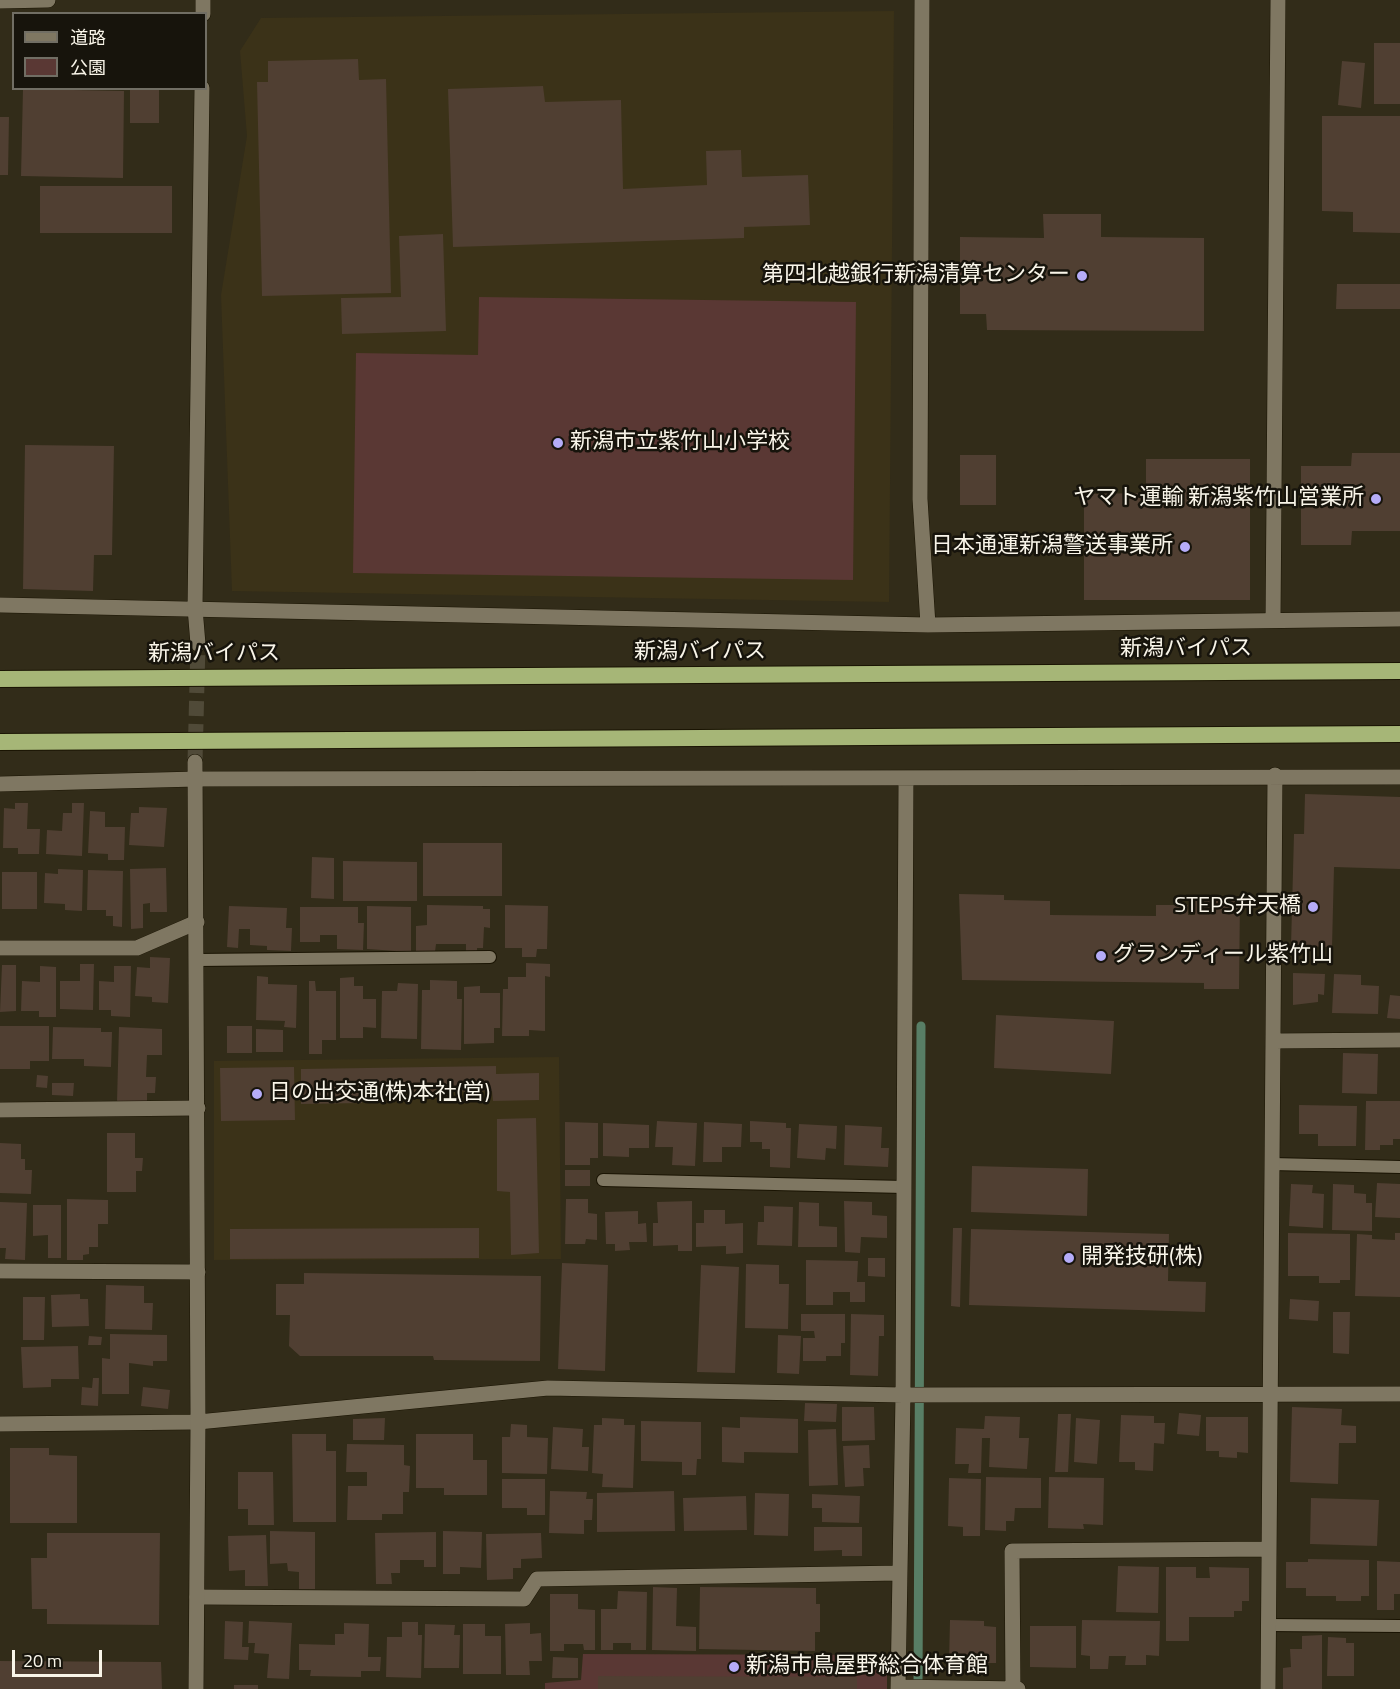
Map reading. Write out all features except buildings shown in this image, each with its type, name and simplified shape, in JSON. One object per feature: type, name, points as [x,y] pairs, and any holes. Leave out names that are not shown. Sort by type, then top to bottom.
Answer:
[{"type":"highway","name":"新潟バイパス","points":[[0,679],[1400,671]]},
{"type":"highway","points":[[0,742],[1400,734]]},
{"type":"street","points":[[0,1],[48,0]]},
{"type":"street","points":[[922,0],[920,499],[928,625]]},
{"type":"street","points":[[1273,620],[1278,0]]},
{"type":"street","points":[[198,645],[195,608],[202,90]]},
{"type":"street","points":[[0,605],[928,625],[1400,619]]},
{"type":"street","points":[[195,762],[197,779],[198,1108],[196,1689]]},
{"type":"street","points":[[0,784],[197,779],[1275,775],[1400,777]]},
{"type":"street","points":[[1268,1689],[1275,775]]},
{"type":"street","points":[[906,778],[903,1395],[898,1688],[1018,1689]]},
{"type":"street","points":[[0,948],[137,948],[197,922]]},
{"type":"street","points":[[1273,1041],[1400,1040]]},
{"type":"street","points":[[0,1110],[198,1108]]},
{"type":"street","points":[[0,1272],[198,1272]]},
{"type":"street","points":[[0,1424],[198,1422],[548,1389],[903,1395],[1269,1392],[1400,1394]]},
{"type":"street","points":[[1012,1689],[1012,1551],[1269,1549]]},
{"type":"street","points":[[197,1597],[524,1599],[537,1579],[900,1574]]},
{"type":"lane","points":[[197,960],[490,957]]},
{"type":"lane","points":[[1272,1164],[1400,1167]]},
{"type":"lane","points":[[603,1180],[904,1186]]},
{"type":"lane","points":[[1268,1625],[1400,1626]]},
{"type":"shaded area","name":"新潟市立紫竹山小学校","points":[[894,11],[889,602],[232,591],[221,295],[247,136],[240,51],[261,18]]},
{"type":"shaded area","points":[[559,1057],[561,1259],[214,1260],[214,1061]]},
{"type":"green space","points":[[479,297],[856,302],[853,580],[353,573],[356,353],[478,355]]},
{"type":"green space","name":"新潟市鳥屋野総合体育館","points":[[583,1654],[887,1655],[887,1689],[545,1689],[545,1683],[581,1680]]},
{"type":"waterway","points":[[918,1689],[921,1026]]},
{"type":"tunnel","points":[[195,762],[198,644]]},
{"type":"place","name":"第四北越銀行新潟清算センター","points":[[1082,276]]},
{"type":"place","name":"新潟市立紫竹山小学校","points":[[558,443]]},
{"type":"place","name":"ヤマト運輸 新潟紫竹山営業所","points":[[1376,499]]},
{"type":"place","name":"日本通運新潟警送事業所","points":[[1185,547]]},
{"type":"place","name":"STEPS弁天橋","points":[[1313,907]]},
{"type":"place","name":"グランディール紫竹山","points":[[1101,956]]},
{"type":"place","name":"日の出交通(株)本社(営)","points":[[257,1094]]},
{"type":"place","name":"開発技研(株)","points":[[1069,1258]]},
{"type":"place","name":"新潟市鳥屋野総合体育館","points":[[734,1667]]}]
